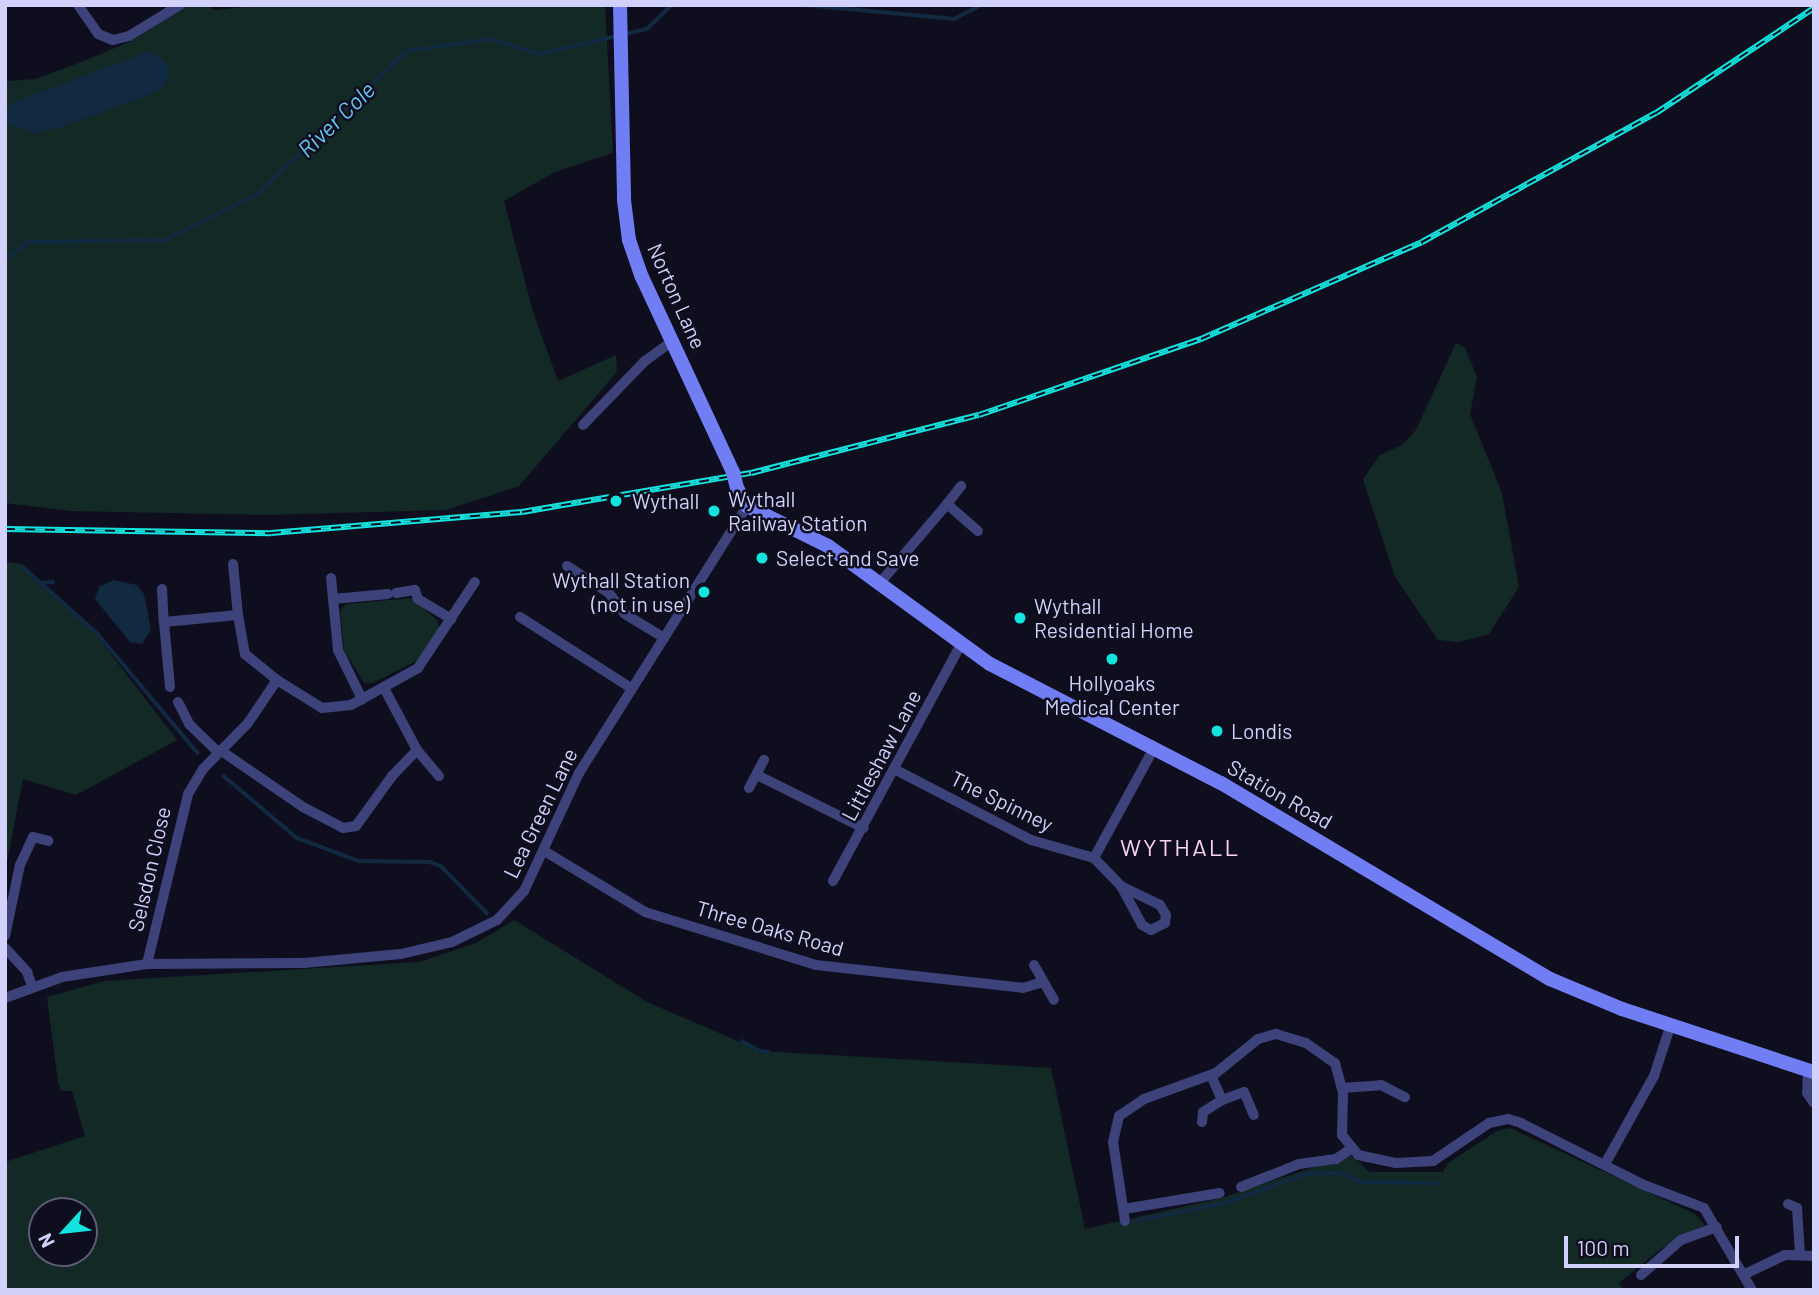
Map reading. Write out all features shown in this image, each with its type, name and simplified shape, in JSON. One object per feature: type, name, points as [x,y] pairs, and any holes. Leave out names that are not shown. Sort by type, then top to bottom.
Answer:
[{"type":"street","points":[[78,5],[98,34],[113,40],[129,36],[180,5]]},
{"type":"street","name":"Norton Lane","points":[[620,5],[626,225],[636,263],[747,506]]},
{"type":"street","points":[[583,425],[645,361],[673,341]]},
{"type":"street","points":[[879,584],[961,486]]},
{"type":"street","points":[[947,504],[978,531]]},
{"type":"street","name":"Station Road","points":[[747,506],[828,546],[960,646],[1238,793],[1550,978],[1671,1024],[1811,1071]]},
{"type":"street","name":"Lea Green Lane","points":[[5,998],[32,986],[147,964],[369,958],[452,942],[481,929],[509,909],[546,852],[579,773],[747,506]]},
{"type":"street","points":[[233,564],[238,615],[246,654],[278,680],[322,708],[341,709],[384,688],[427,659],[475,582]]},
{"type":"street","points":[[567,566],[609,593],[625,614],[664,638]]},
{"type":"street","points":[[331,578],[338,650],[362,699]]},
{"type":"street","points":[[162,589],[170,687]]},
{"type":"street","points":[[333,599],[415,590],[418,599],[451,619]]},
{"type":"street","points":[[164,622],[238,615]]},
{"type":"street","points":[[520,617],[631,688]]},
{"type":"street","name":"Littleshaw Lane","points":[[834,881],[896,770],[960,646]]},
{"type":"street","name":"Selsdon Close","points":[[147,964],[188,794],[219,751],[248,723],[278,680]]},
{"type":"street","points":[[384,688],[417,750],[439,776]]},
{"type":"street","points":[[178,702],[189,724],[219,751],[303,807],[343,828],[361,822],[392,776],[417,750]]},
{"type":"street","points":[[1121,886],[1160,905],[1166,915],[1165,923],[1151,930],[1142,925],[1121,886],[1094,858],[1153,750]]},
{"type":"street","points":[[749,788],[764,760]]},
{"type":"street","name":"The Spinney","points":[[896,770],[1031,840],[1094,858]]},
{"type":"street","points":[[757,775],[864,828]]},
{"type":"street","points":[[5,936],[20,865],[33,837],[49,841]]},
{"type":"street","name":"Three Oaks Road","points":[[546,852],[645,912],[816,965],[1023,988],[1043,982]]},
{"type":"street","points":[[5,948],[32,986]]},
{"type":"street","points":[[1034,965],[1054,1000]]},
{"type":"street","points":[[1605,1164],[1654,1076],[1671,1024]]},
{"type":"street","points":[[1125,1222],[1113,1142],[1119,1116],[1144,1098],[1211,1075],[1258,1039],[1276,1034],[1324,1053],[1335,1063],[1342,1088],[1339,1123],[1351,1149],[1371,1160],[1415,1165],[1433,1161],[1489,1124],[1508,1119],[1703,1208],[1717,1227],[1752,1290]]},
{"type":"street","points":[[1811,1071],[1807,1093],[1814,1102]]},
{"type":"street","points":[[1211,1075],[1222,1100]]},
{"type":"street","points":[[1342,1088],[1381,1085],[1405,1097]]},
{"type":"street","points":[[1202,1122],[1203,1112],[1222,1100],[1244,1092],[1254,1115]]},
{"type":"street","points":[[1241,1187],[1300,1164],[1336,1159],[1351,1149]]},
{"type":"street","points":[[1124,1209],[1220,1193]]},
{"type":"street","points":[[1788,1204],[1797,1208],[1800,1254]]},
{"type":"street","points":[[1640,1275],[1681,1240],[1717,1227]]},
{"type":"street","points":[[1745,1274],[1785,1255],[1814,1256]]},
{"type":"green space","points":[[189,5],[209,5],[214,10],[267,5],[605,5],[613,153],[555,172],[504,201],[533,312],[558,381],[616,355],[617,372],[519,486],[446,510],[263,515],[71,511],[5,503],[5,81],[36,79],[89,59],[131,41]]},
{"type":"green space","points":[[1456,343],[1465,348],[1477,377],[1470,414],[1502,493],[1519,587],[1489,634],[1459,642],[1438,640],[1395,577],[1363,479],[1380,455],[1402,445],[1416,430]]},
{"type":"green space","points":[[5,562],[21,564],[97,636],[177,740],[76,795],[23,779],[5,872]]},
{"type":"green space","points":[[412,598],[437,620],[439,628],[418,660],[373,683],[364,683],[344,650],[340,610],[347,604]]},
{"type":"green space","points":[[514,920],[647,1002],[761,1051],[1051,1068],[1085,1229],[1221,1198],[1350,1155],[1370,1172],[1443,1172],[1448,1163],[1497,1131],[1510,1128],[1695,1214],[1705,1225],[1662,1248],[1619,1283],[1624,1290],[5,1290],[5,1162],[85,1136],[72,1091],[61,1091],[58,1082],[47,997],[104,981],[419,962],[476,943]]},
{"type":"water","points":[[147,52],[156,54],[169,67],[166,84],[154,93],[62,127],[33,133],[6,123],[5,113],[12,103]]},
{"type":"water","points":[[113,580],[137,585],[144,594],[151,630],[142,644],[130,642],[95,599],[99,587]]},
{"type":"waterway","name":"River Cole","points":[[625,34],[647,29],[672,5]]},
{"type":"waterway","name":"River Cole","points":[[806,5],[954,19],[981,5]]},
{"type":"waterway","name":"River Cole","points":[[5,259],[28,242],[165,240],[257,195],[407,51],[490,39],[540,54],[617,36]]},
{"type":"waterway","points":[[23,567],[98,634],[198,753]]},
{"type":"waterway","points":[[41,583],[53,582]]},
{"type":"waterway","points":[[224,776],[297,838],[359,861],[430,862],[441,866],[487,913]]},
{"type":"waterway","points":[[742,1041],[758,1050]]},
{"type":"waterway","points":[[761,1051],[769,1052]]},
{"type":"waterway","points":[[1137,1221],[1229,1202],[1306,1174],[1340,1173],[1362,1182],[1437,1183]]},
{"type":"railway","points":[[5,529],[271,533],[522,512],[751,473],[979,415],[1201,339],[1422,242],[1656,113],[1814,8]]},
{"type":"place","name":"Wythall","points":[[616,501]]},
{"type":"place","name":"Wythall Railway Station","points":[[714,511]]},
{"type":"place","name":"Select and Save","points":[[762,558]]},
{"type":"place","name":"Wythall Station (not in use)","points":[[704,592]]},
{"type":"place","name":"Wythall Residential Home","points":[[1020,618]]},
{"type":"place","name":"Hollyoaks Medical Center","points":[[1112,659]]},
{"type":"place","name":"Londis","points":[[1217,731]]},
{"type":"district","name":"WYTHALL","points":[[1180,847]]}]
